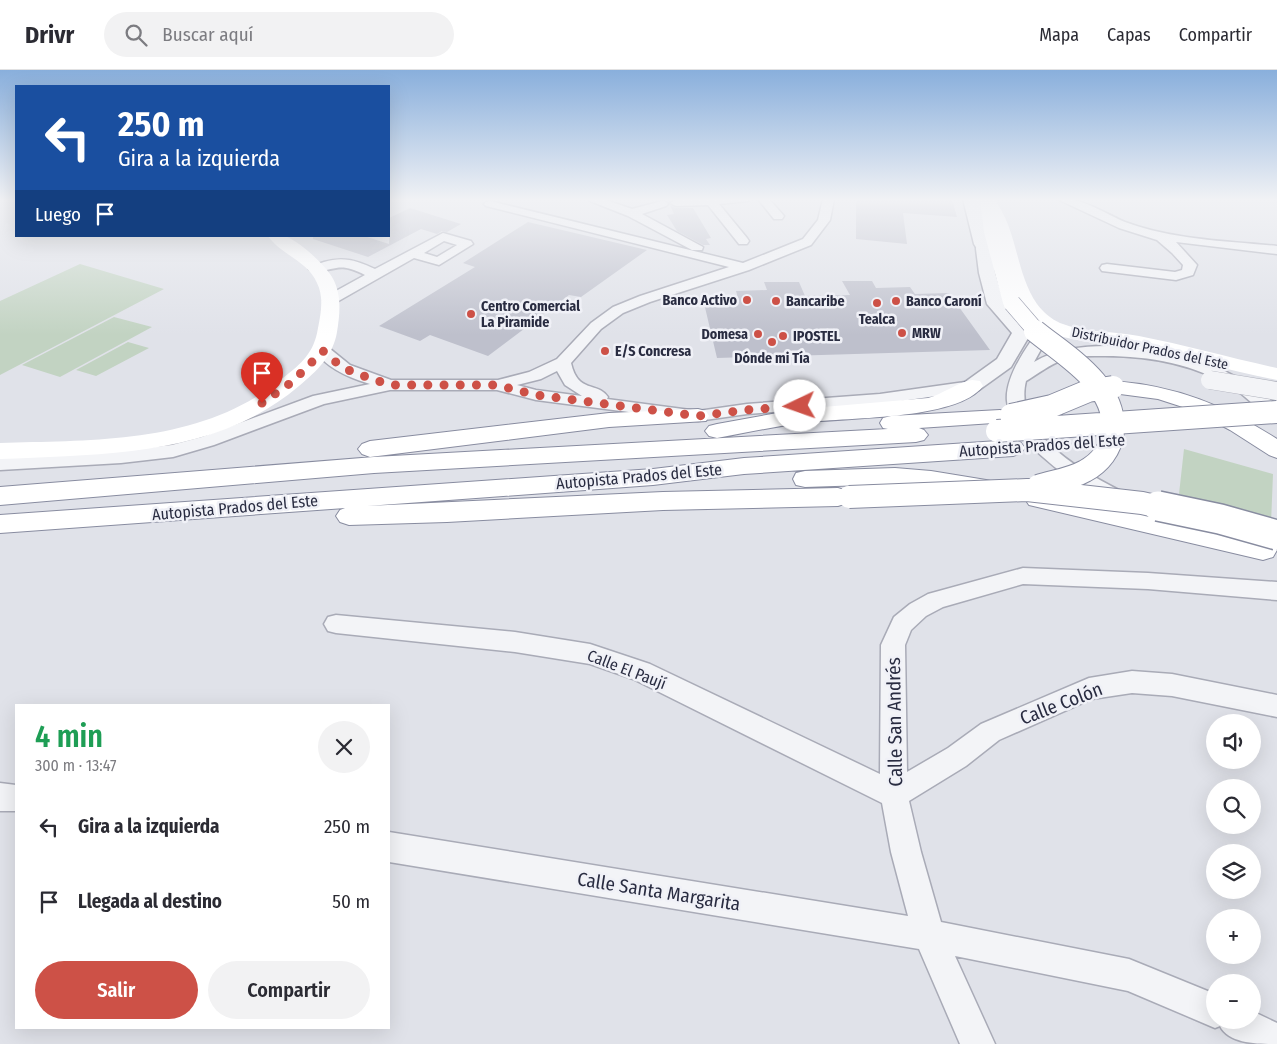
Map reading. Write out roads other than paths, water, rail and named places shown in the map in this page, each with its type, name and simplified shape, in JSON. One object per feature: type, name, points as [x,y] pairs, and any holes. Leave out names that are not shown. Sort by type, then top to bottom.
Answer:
[{"type":"main road","points":[[0,451],[145,442],[202,429],[222,422],[262,403],[292,382],[323,351],[330,320],[330,300],[323,276],[308,260],[287,244]]},
{"type":"main road","points":[[1007,244],[1016,282],[1024,297],[1021,305],[1033,328],[1092,379],[1109,404],[1114,428],[1106,453],[1085,471],[1027,490]]},
{"type":"main road","name":"Distribuidor Prados del Este","points":[[1021,305],[1042,321],[1074,332],[1137,342],[1277,374]]},
{"type":"main road","points":[[597,452],[618,441],[706,421],[800,416],[930,405],[950,400],[972,386]]},
{"type":"main road","points":[[243,476],[287,458],[609,420],[706,421],[1003,432],[1036,411],[1075,395],[1113,387],[1150,390],[1202,405],[1239,425],[1277,450]]},
{"type":"main road","name":"Autopista Prados del Este","points":[[0,496],[374,466],[597,452],[1003,432],[1277,413]]},
{"type":"main road","name":"Autopista Prados del Este","points":[[0,524],[653,477],[1003,432],[1277,427]]},
{"type":"main road","points":[[653,477],[680,484],[895,476],[932,479],[1043,499],[1272,547]]},
{"type":"main road","points":[[292,502],[344,516],[447,513],[663,501],[849,497],[1027,490],[1142,503],[1207,515],[1272,547]]},
{"type":"street","points":[[651,244],[744,268]]},
{"type":"street","points":[[692,244],[708,250],[753,252],[796,248]]},
{"type":"street","points":[[0,464],[121,457],[173,451],[320,400],[390,385],[496,385],[535,376],[564,362],[596,326],[618,310],[645,299],[744,268],[803,244]]},
{"type":"street","points":[[980,244],[984,249]]},
{"type":"street","points":[[984,244],[987,274],[996,304],[1029,338],[1048,350],[1062,350],[1067,344],[1021,305]]},
{"type":"street","points":[[1107,268],[1176,276],[1188,272],[1190,265],[1171,244]]},
{"type":"street","points":[[1228,244],[1277,250]]},
{"type":"street","points":[[330,300],[412,254]]},
{"type":"street","points":[[316,269],[338,261],[344,261],[377,275]]},
{"type":"street","points":[[1056,333],[1140,352]]},
{"type":"street","points":[[1029,338],[1026,360],[1015,391],[1015,400],[1021,419],[1036,439],[1070,471],[1090,484],[1156,516],[1272,547]]},
{"type":"street","points":[[972,386],[1004,364],[1029,338]]},
{"type":"street","name":"Distribuidor Prados del Este","points":[[1020,378],[1058,356],[1080,352],[1113,350],[1140,352],[1167,356],[1207,368],[1252,392],[1277,413]]},
{"type":"street","points":[[323,351],[337,363],[352,372],[390,385]]},
{"type":"street","name":"Distribuidor Prados del Este","points":[[1015,400],[1030,380],[1044,372],[1061,365],[1089,360],[1130,362],[1210,380],[1277,391]]},
{"type":"street","points":[[564,362],[564,370],[570,381],[577,387],[621,406]]},
{"type":"street","points":[[496,385],[536,395],[621,406],[706,421]]},
{"type":"street","name":"Calle San Andrés","points":[[978,1044],[929,935],[906,852],[894,795],[892,645],[902,624],[918,610],[936,600],[1023,576],[1138,580],[1277,591]]},
{"type":"street","name":"Calle El Paují","points":[[336,624],[515,642],[590,654],[641,671],[894,795]]},
{"type":"street","name":"Calle Colón","points":[[894,795],[958,757],[990,732],[1089,689],[1132,682],[1172,685],[1228,694],[1277,706]]},
{"type":"street","points":[[0,797],[15,798]]},
{"type":"street","name":"Calle Santa Margarita","points":[[390,847],[929,935]]},
{"type":"street","points":[[929,935],[1129,975],[1206,1007]]},
{"type":"street","points":[[1252,1029],[1277,1042]]},
{"type":"place","name":"Banco Activo","points":[[747,300]]},
{"type":"place","name":"Bancaribe","points":[[776,301]]},
{"type":"place","name":"Banco Caroní","points":[[896,301]]},
{"type":"place","name":"Tealca","points":[[877,303]]},
{"type":"place","name":"Centro Comercial La Piramide","points":[[471,314]]},
{"type":"place","name":"MRW","points":[[902,333]]},
{"type":"place","name":"Domesa","points":[[758,334]]},
{"type":"place","name":"IPOSTEL","points":[[783,336]]},
{"type":"place","name":"Dónde mi Tía","points":[[772,342]]},
{"type":"place","name":"E/S Concresa","points":[[605,351]]}]
